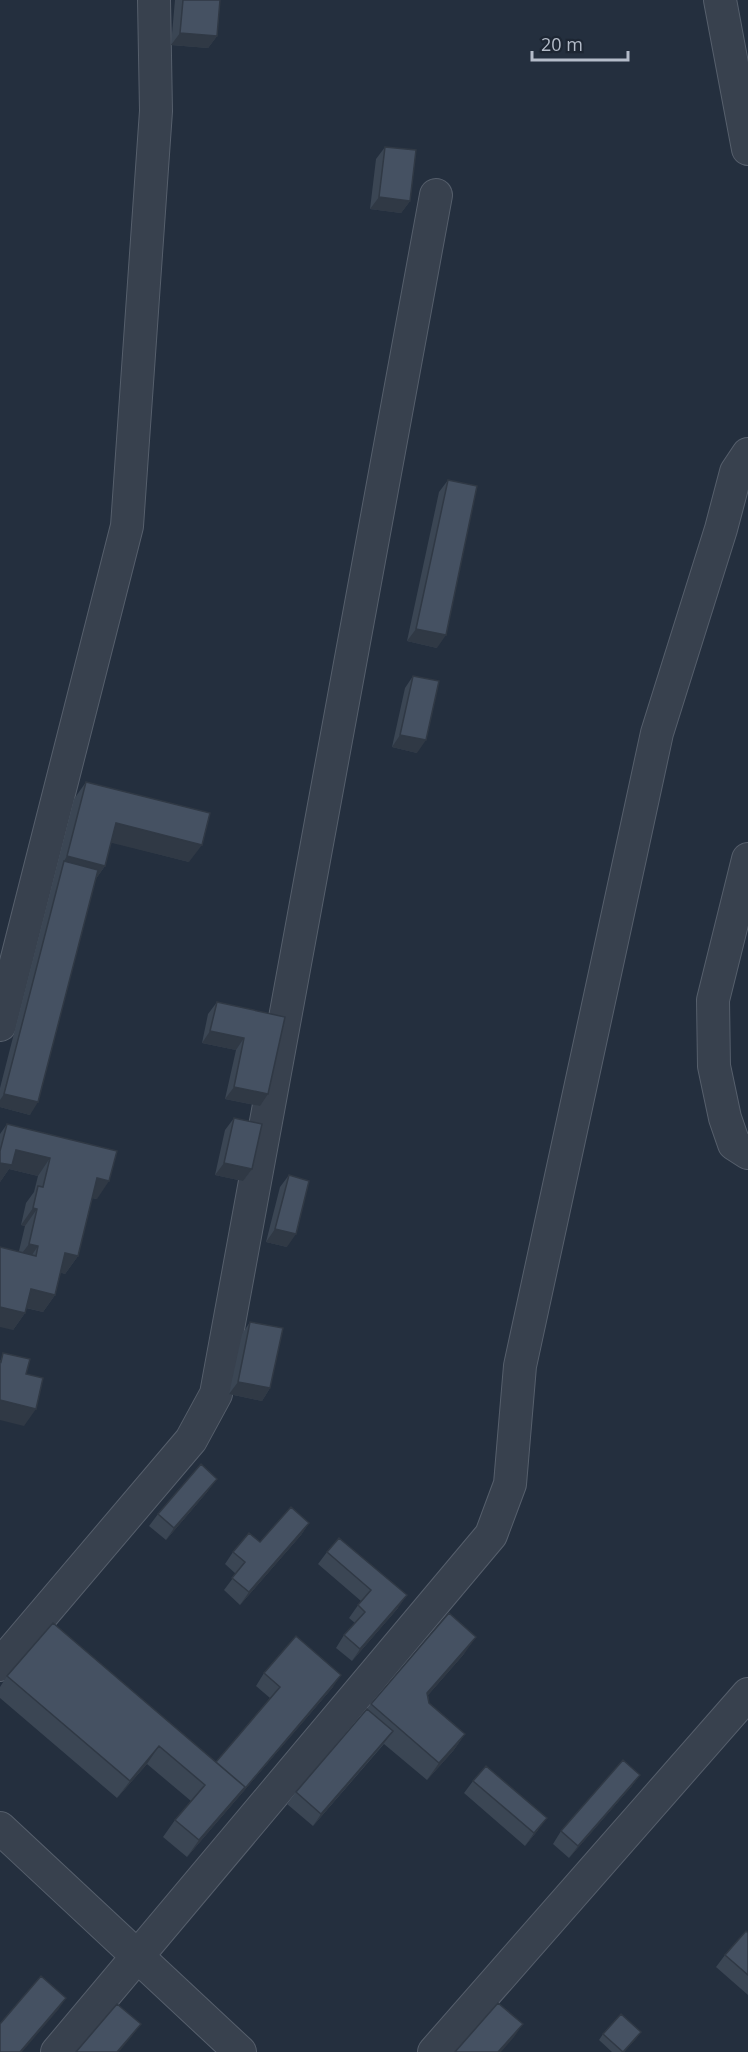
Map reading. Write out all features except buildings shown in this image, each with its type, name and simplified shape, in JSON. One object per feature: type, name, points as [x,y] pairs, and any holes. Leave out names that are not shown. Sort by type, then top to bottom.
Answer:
[{"type":"street","points":[[0,1025],[127,526],[156,111],[154,0]]},
{"type":"street","points":[[720,0],[748,149]]},
{"type":"street","points":[[0,1665],[191,1440],[216,1394],[436,195]]},
{"type":"street","points":[[57,2052],[490,1535],[510,1484],[520,1366],[657,734],[721,529],[736,472],[748,454]]},
{"type":"street","points":[[748,859],[713,1000],[714,1066],[725,1118],[734,1144],[748,1153]]},
{"type":"street","points":[[434,2052],[748,1694]]},
{"type":"street","points":[[0,1828],[240,2052]]}]
